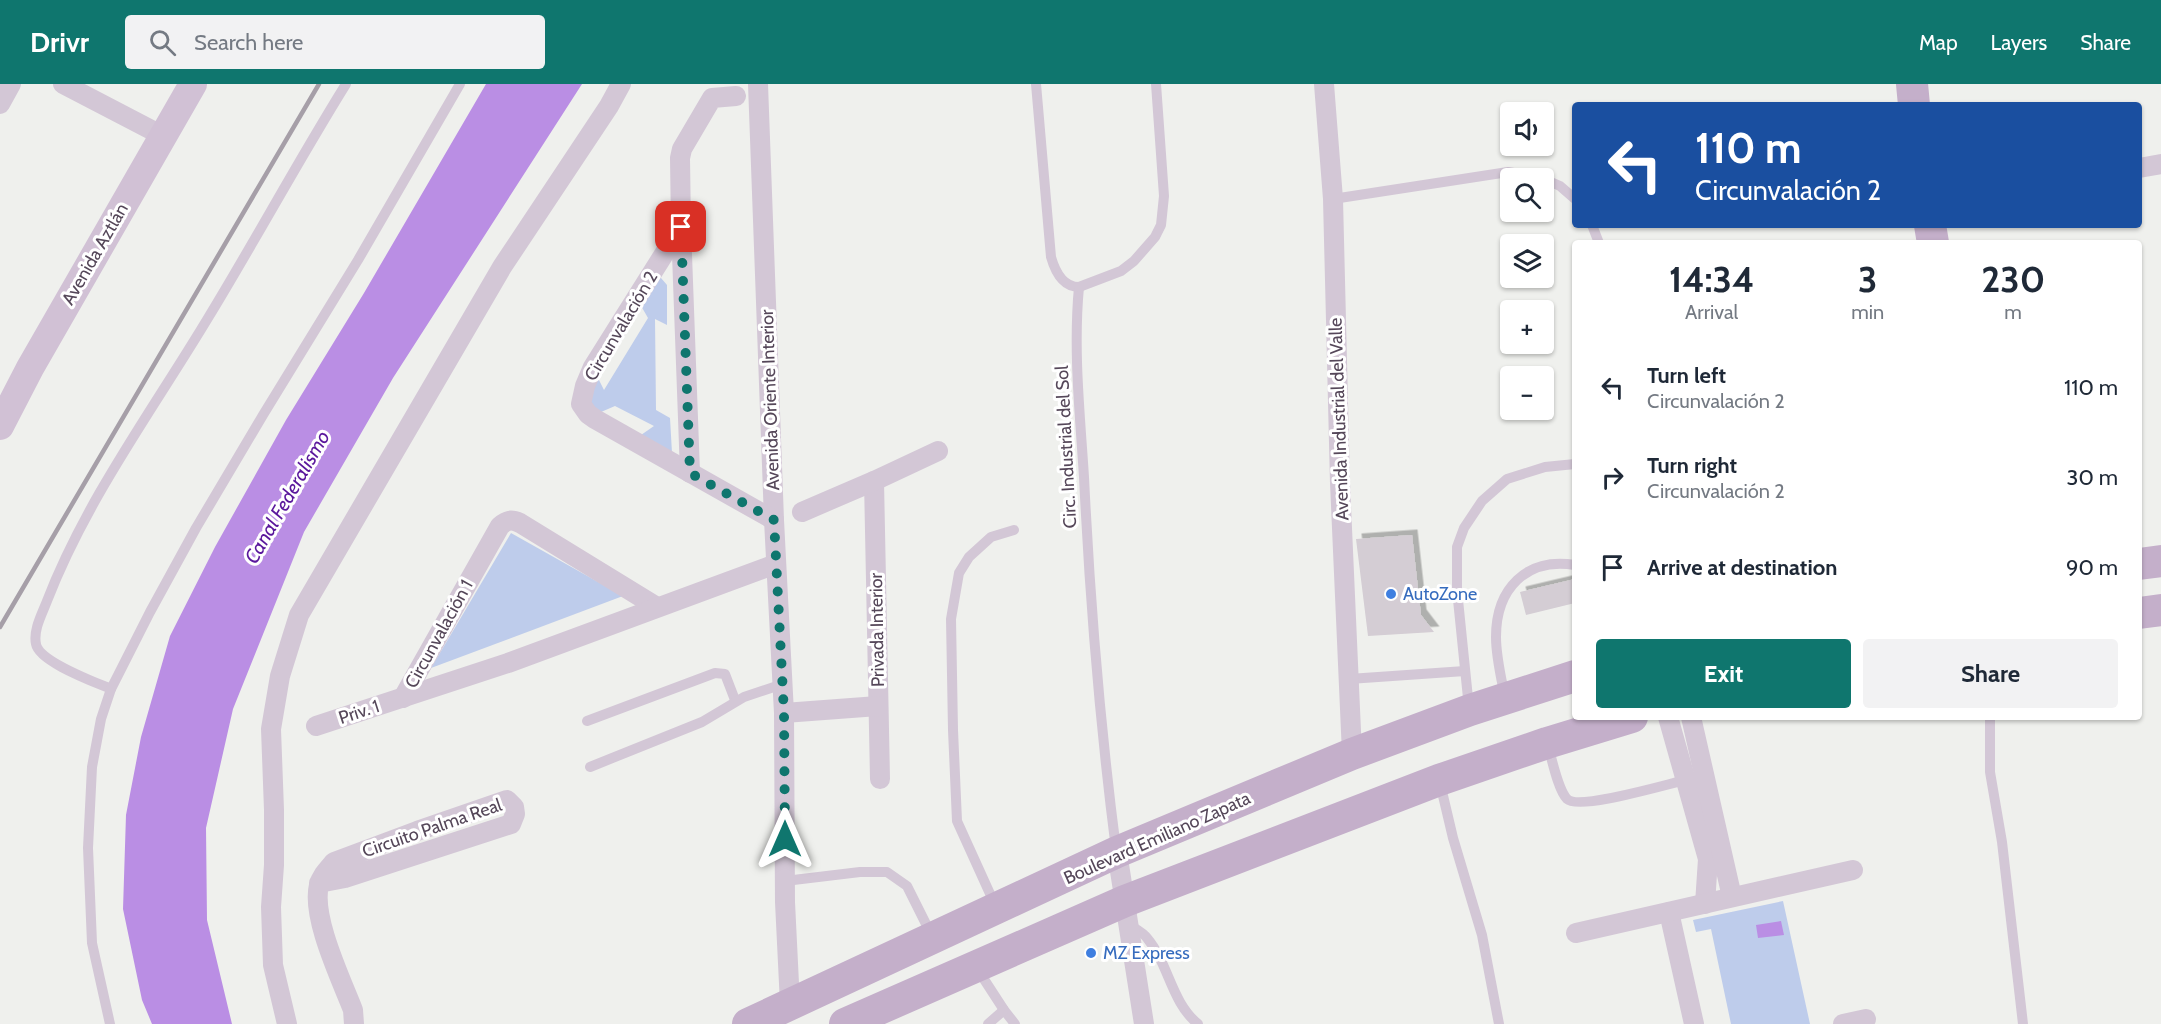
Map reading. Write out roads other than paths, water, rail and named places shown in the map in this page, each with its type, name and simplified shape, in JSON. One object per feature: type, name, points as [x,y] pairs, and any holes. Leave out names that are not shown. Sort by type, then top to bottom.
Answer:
[{"type":"main road","name":"Avenida Aztlán","points":[[2,419],[193,84]]},
{"type":"main road","points":[[1912,84],[1914,102]]},
{"type":"main road","points":[[2142,564],[2161,561]]},
{"type":"main road","points":[[2142,613],[2161,610]]},
{"type":"main road","name":"Boulevard Emiliano Zapata","points":[[748,1024],[997,910],[1117,852],[1352,754],[1470,710],[1572,677]]},
{"type":"main road","points":[[845,1024],[976,966],[1126,913],[1439,780],[1622,720]]},
{"type":"street","points":[[0,104],[11,84]]},
{"type":"street","points":[[63,84],[163,136]]},
{"type":"street","points":[[287,1024],[273,965],[271,907],[274,843],[271,729],[280,676],[299,615],[502,267],[609,106],[621,84]]},
{"type":"street","name":"Avenida Oriente Interior","points":[[758,84],[774,520],[783,684],[785,881],[790,1004]]},
{"type":"street","name":"Avenida Industrial del Valle","points":[[1324,84],[1332,199],[1340,483],[1352,754]]},
{"type":"street","points":[[681,227],[680,158],[682,149],[712,98],[736,96]]},
{"type":"street","points":[[2142,167],[2161,164]]},
{"type":"street","name":"Circunvalación 2","points":[[681,227],[593,367],[581,397],[584,409],[595,419],[774,520]]},
{"type":"street","name":"Circunvalación 2","points":[[681,227],[690,473]]},
{"type":"street","points":[[802,512],[938,451]]},
{"type":"street","name":"Privada Interior","points":[[874,481],[880,779]]},
{"type":"street","name":"Circunvalación 1","points":[[403,698],[500,526],[506,522],[512,520],[520,523],[657,606]]},
{"type":"street","name":"Circunvalación 1","points":[[403,698],[508,663],[657,606],[776,564]]},
{"type":"street","name":"Priv. 1","points":[[316,726],[403,698]]},
{"type":"street","points":[[784,713],[878,706]]},
{"type":"street","points":[[1669,720],[1695,778],[1732,897]]},
{"type":"street","points":[[1691,720],[1695,778],[1708,859],[1705,904]]},
{"type":"street","name":"Circuito Palma Real","points":[[507,800],[514,807],[514,819],[511,824],[345,878],[319,883],[334,862],[507,800]]},
{"type":"street","points":[[417,831],[426,851]]},
{"type":"street","points":[[1117,852],[1144,1024]]},
{"type":"street","points":[[1576,933],[1853,870]]},
{"type":"street","points":[[319,883],[318,906],[321,922],[353,1010],[354,1024]]},
{"type":"street","points":[[1669,912],[1694,1024]]},
{"type":"street","points":[[1843,1024],[1866,1019]]},
{"type":"lane","points":[[111,689],[48,660],[37,651],[35,642],[37,627],[81,524],[208,318],[346,84]]},
{"type":"lane","points":[[110,1024],[92,943],[88,848],[92,767],[101,719],[111,689],[196,528],[358,260],[460,84]]},
{"type":"lane","points":[[1036,84],[1051,257],[1054,267],[1064,282],[1074,287],[1120,271],[1134,261],[1155,237],[1161,225],[1164,196],[1156,84]]},
{"type":"lane","points":[[1332,199],[1500,173]]},
{"type":"lane","points":[[1554,184],[1572,196]]},
{"type":"lane","name":"Circ. Industrial del Sol","points":[[1079,287],[1076,339],[1088,559],[1104,756],[1117,852]]},
{"type":"lane","points":[[1470,710],[1457,564],[1457,547],[1464,528],[1482,501],[1507,479],[1545,466],[1572,464]]},
{"type":"lane","points":[[997,910],[957,821],[953,753],[951,619],[959,573],[969,557],[991,537],[1014,530]]},
{"type":"lane","points":[[1505,698],[1498,665],[1496,636],[1497,621],[1508,591],[1517,578],[1532,569],[1562,563],[1572,565]]},
{"type":"lane","points":[[1349,678],[1465,671]]},
{"type":"lane","points":[[587,721],[715,673],[725,674],[735,700]]},
{"type":"lane","points":[[590,767],[702,722],[735,700],[783,684]]},
{"type":"lane","points":[[1990,720],[1990,772],[2004,853],[2023,1024]]},
{"type":"lane","points":[[1547,743],[1561,787],[1567,799],[1573,802],[1592,802],[1695,778]]},
{"type":"lane","points":[[1439,780],[1482,935],[1499,1024]]},
{"type":"lane","points":[[785,881],[860,872],[887,872],[907,886],[934,939]]},
{"type":"lane","points":[[1126,913],[1146,936],[1164,963],[1175,995],[1198,1024]]},
{"type":"lane","points":[[976,966],[1015,1024]]},
{"type":"lane","points":[[988,1024],[1004,1010]]},
{"type":"water","name":"Canal Federalismo","points":[[486,84],[582,84],[393,378],[304,532],[233,709],[206,828],[207,920],[232,1024],[152,1024],[142,1000],[123,909],[126,815],[141,737],[170,636],[215,547],[286,420],[364,293]]},
{"type":"water","points":[[1781,921],[1784,935],[1758,938],[1756,925]]},
{"type":"railway","points":[[0,627],[319,84]]},
{"type":"place","name":"AutoZone","points":[[1391,594]]},
{"type":"place","name":"MZ Express","points":[[1091,953]]}]
